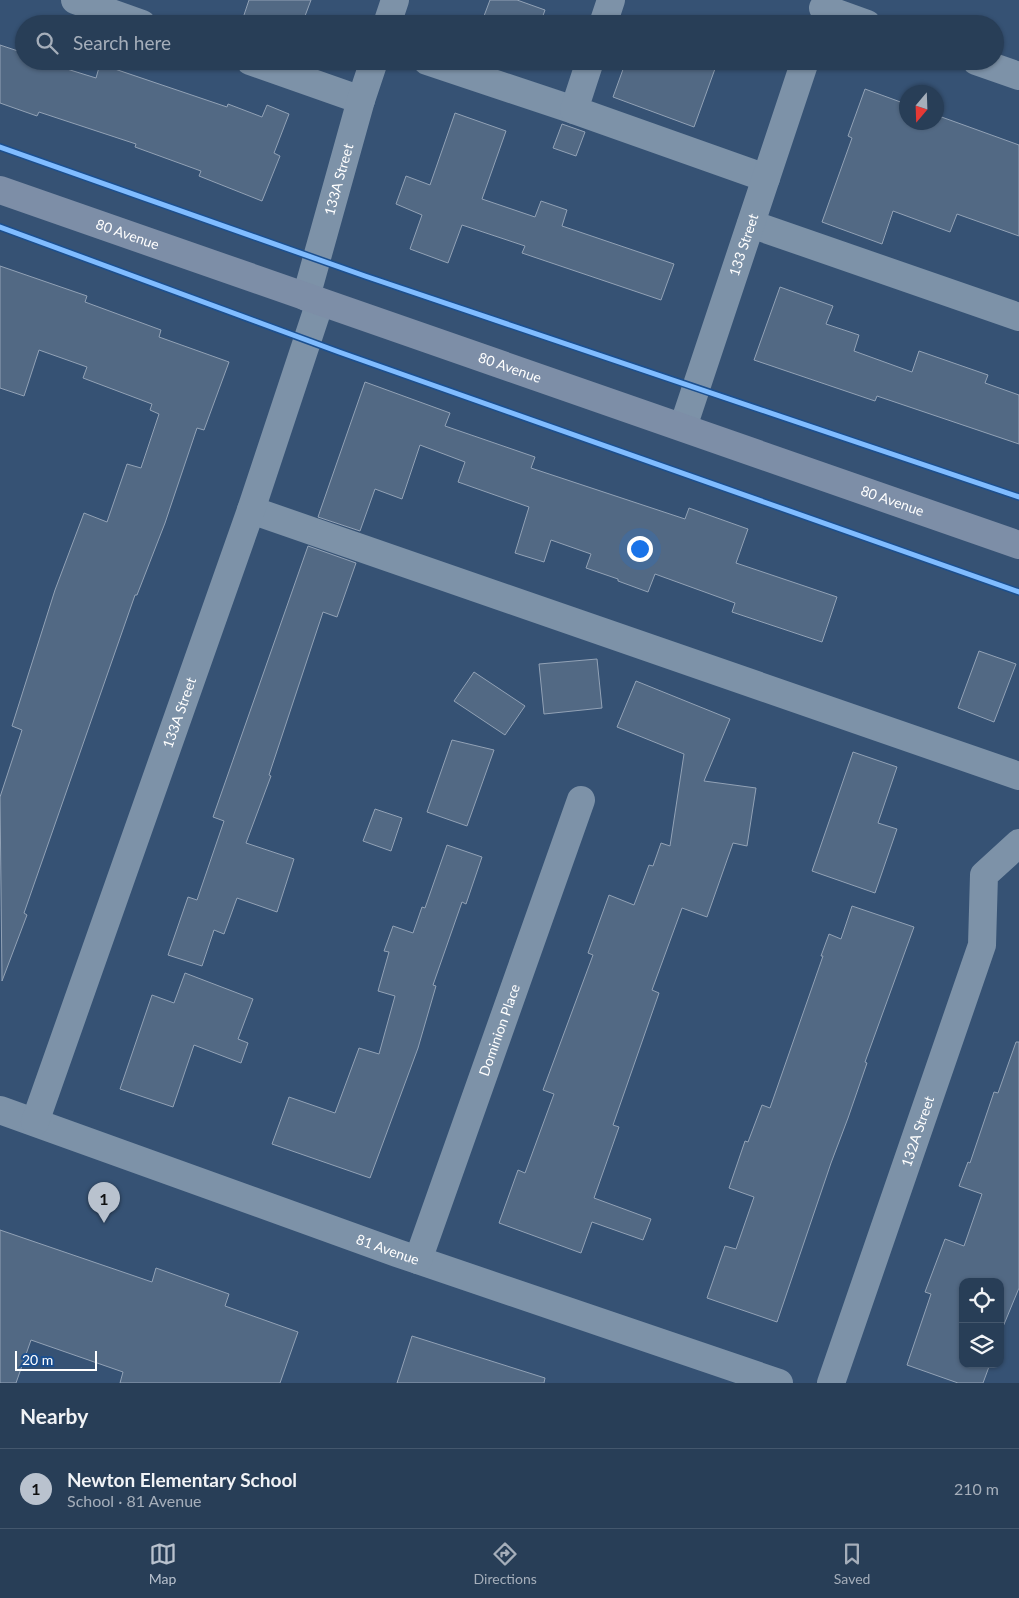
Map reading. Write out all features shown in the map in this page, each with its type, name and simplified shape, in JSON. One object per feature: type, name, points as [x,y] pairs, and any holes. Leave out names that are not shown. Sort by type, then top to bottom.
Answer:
[{"type":"main road","name":"80 Avenue","points":[[0,190],[683,427],[1019,546]]},
{"type":"street","points":[[75,0],[117,15]]},
{"type":"street","points":[[390,15],[395,0]]},
{"type":"street","points":[[606,15],[611,0]]},
{"type":"street","points":[[822,11],[836,15]]},
{"type":"street","points":[[276,70],[361,100]]},
{"type":"street","name":"133A Street","points":[[35,1122],[251,510],[313,300],[361,100],[371,70]]},
{"type":"street","points":[[454,70],[766,178]]},
{"type":"street","points":[[574,110],[587,70]]},
{"type":"street","name":"133 Street","points":[[683,427],[802,70]]},
{"type":"street","points":[[1002,70],[1019,76]]},
{"type":"street","points":[[750,224],[1019,317]]},
{"type":"street","points":[[251,510],[1019,776]]},
{"type":"street","name":"Dominion Place","points":[[418,1260],[581,800]]},
{"type":"street","name":"132A Street","points":[[831,1383],[982,945],[984,875],[1019,843]]},
{"type":"street","name":"81 Avenue","points":[[0,1110],[418,1260],[779,1383]]},
{"type":"building","points":[[249,0],[311,0],[305,15],[244,15]]},
{"type":"building","points":[[490,0],[517,0],[545,10],[543,15],[484,15]]},
{"type":"building","points":[[0,45],[15,50],[15,70],[70,70],[96,78],[98,70],[118,70],[227,107],[228,104],[262,117],[267,105],[289,114],[274,153],[280,156],[262,201],[199,176],[201,171],[135,147],[136,144],[39,112],[37,116],[0,103]]},
{"type":"building","points":[[623,70],[715,70],[694,127],[613,97]]},
{"type":"building","points":[[865,89],[899,101],[899,130],[944,130],[944,118],[1019,145],[1019,236],[957,214],[950,232],[893,211],[882,244],[822,222],[852,138],[848,136]]},
{"type":"building","points":[[455,113],[506,131],[482,199],[535,217],[541,201],[567,210],[562,226],[674,264],[661,300],[522,253],[525,246],[462,225],[448,263],[410,249],[422,215],[396,204],[406,176],[430,185]]},
{"type":"building","points":[[562,124],[585,132],[576,156],[553,148]]},
{"type":"building","points":[[0,266],[87,296],[85,302],[161,330],[159,337],[229,362],[204,430],[197,428],[165,523],[137,595],[135,595],[24,913],[27,915],[2,981],[0,797],[22,730],[12,726],[55,590],[84,513],[107,522],[127,464],[141,468],[159,414],[150,410],[152,404],[83,378],[87,367],[39,350],[24,396],[0,388]]},
{"type":"building","points":[[780,287],[833,306],[826,324],[859,335],[854,351],[912,372],[919,351],[988,375],[985,383],[1019,395],[1019,444],[877,396],[875,401],[754,360]]},
{"type":"building","points":[[365,382],[450,413],[445,426],[535,457],[531,468],[685,519],[689,508],[748,529],[736,563],[837,597],[822,642],[732,612],[735,603],[655,574],[648,592],[618,581],[618,579],[586,568],[591,554],[551,540],[544,562],[515,553],[529,507],[458,482],[465,462],[420,445],[402,499],[375,489],[360,531],[318,517]]},
{"type":"building","points":[[308,546],[356,563],[337,617],[323,612],[269,775],[271,776],[246,843],[294,859],[277,912],[237,898],[224,934],[214,930],[202,966],[168,955],[188,897],[197,900],[224,821],[213,817]]},
{"type":"building","points":[[979,651],[1016,664],[994,722],[958,708]]},
{"type":"building","points":[[597,659],[602,708],[544,714],[539,664]]},
{"type":"building","points":[[474,672],[525,706],[505,735],[454,701]]},
{"type":"building","points":[[636,681],[730,719],[704,781],[756,788],[747,846],[733,843],[707,917],[682,908],[652,990],[659,993],[613,1125],[619,1127],[594,1198],[651,1219],[643,1240],[592,1222],[581,1253],[499,1223],[518,1170],[525,1173],[554,1094],[543,1090],[593,955],[588,953],[609,895],[634,905],[649,865],[653,866],[661,843],[670,846],[684,754],[617,727]]},
{"type":"building","points":[[452,740],[494,750],[467,826],[427,812]]},
{"type":"building","points":[[853,752],[897,767],[878,823],[897,829],[875,893],[812,871]]},
{"type":"building","points":[[375,809],[402,818],[391,851],[363,841]]},
{"type":"building","points":[[447,845],[482,857],[466,904],[462,902],[433,985],[436,986],[418,1048],[370,1178],[272,1144],[289,1097],[335,1113],[359,1048],[379,1054],[395,996],[378,991],[389,952],[384,951],[393,926],[413,933],[422,907],[425,908]]},
{"type":"building","points":[[852,906],[914,927],[865,1062],[867,1063],[777,1322],[707,1298],[725,1246],[736,1249],[754,1197],[729,1188],[745,1141],[748,1142],[762,1105],[770,1108],[829,934],[841,939]]},
{"type":"building","points":[[185,973],[253,999],[238,1039],[248,1043],[241,1063],[194,1045],[173,1107],[120,1089],[152,995],[174,1003]]},
{"type":"building","points":[[1016,1042],[1019,1042],[1019,1288],[1004,1324],[1004,1278],[959,1278],[959,1368],[989,1368],[983,1383],[958,1383],[907,1365],[931,1294],[925,1292],[945,1239],[964,1246],[982,1194],[959,1186],[968,1162],[970,1163],[994,1092],[998,1093]]},
{"type":"building","points":[[0,1230],[152,1282],[156,1268],[229,1294],[225,1306],[298,1332],[280,1383],[120,1383],[123,1372],[31,1340],[16,1383],[0,1383]]},
{"type":"building","points":[[412,1336],[545,1378],[544,1383],[397,1383]]},
{"type":"cycle path","points":[[0,147],[365,276],[1019,497]]},
{"type":"cycle path","points":[[0,227],[339,352],[1019,592]]},
{"type":"place","name":"Newton Elementary School","points":[[104,1223]]}]
